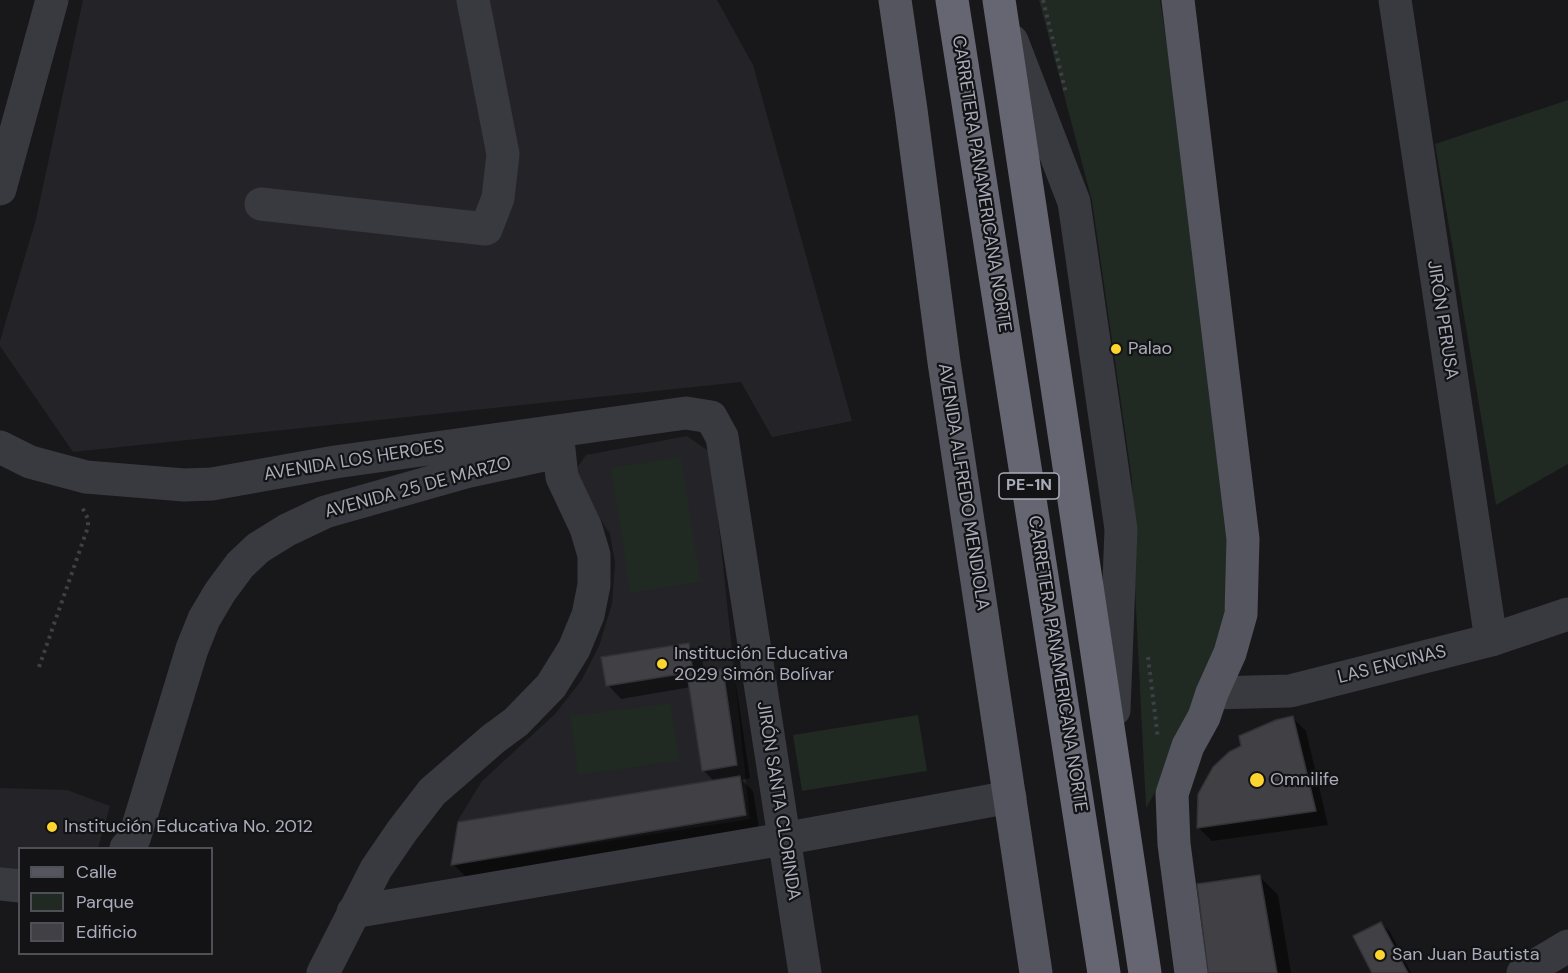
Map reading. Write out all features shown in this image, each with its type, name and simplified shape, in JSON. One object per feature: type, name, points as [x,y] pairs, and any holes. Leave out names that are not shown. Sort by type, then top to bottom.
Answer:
[{"type":"highway","name":"CARRETERA PANAMERICANA NORTE","points":[[952,0],[1104,973]]},
{"type":"highway","name":"PE-1N","points":[[1000,7],[1145,973]]},
{"type":"main road","name":"AVENIDA ALFREDO MENDIOLA","points":[[895,0],[944,362],[1036,973]]},
{"type":"main road","points":[[1178,0],[1243,539],[1241,614],[1230,653],[1204,717],[1188,746],[1172,794],[1174,844],[1191,973]]},
{"type":"street","points":[[0,189],[52,0]]},
{"type":"street","points":[[261,204],[486,229],[498,198],[504,154],[473,0]]},
{"type":"street","name":"JIRÓN PERUSA","points":[[1395,0],[1491,640]]},
{"type":"street","points":[[1000,7],[1074,202],[1121,529],[1112,756]]},
{"type":"street","name":"AVENIDA LOS HEROES","points":[[0,447],[30,462],[86,477],[184,485],[212,484],[335,462],[557,441],[686,412],[711,417]]},
{"type":"street","name":"JIRÓN SANTA CLORINDA","points":[[711,417],[722,437],[805,973]]},
{"type":"street","points":[[323,973],[376,869],[432,792],[516,722],[551,686],[574,649],[588,615],[594,585],[594,555],[586,528],[562,477],[557,441]]},
{"type":"street","name":"AVENIDA 25 DE MARZO","points":[[128,847],[134,839],[192,649],[204,619],[240,565],[287,530],[325,512],[466,472],[557,441]]},
{"type":"street","name":"LAS ENCINAS","points":[[1212,693],[1290,691],[1491,640],[1568,614]]},
{"type":"street","points":[[353,912],[1010,797]]},
{"type":"street","points":[[0,884],[18,886]]},
{"type":"street","points":[[1523,973],[1568,946]]},
{"type":"path","points":[[39,667],[88,527],[88,519],[80,507],[86,477]]},
{"type":"shaded area","points":[[83,0],[717,0],[753,65],[852,421],[772,437],[741,382],[73,452],[0,346],[0,341],[36,219]]},
{"type":"shaded area","name":"Institución Educativa 2029 Simón Bolívar","points":[[687,436],[711,453],[750,819],[451,866],[458,820],[482,781],[555,714],[581,681],[599,646],[612,604],[615,563],[610,534],[589,502],[574,472],[586,455]]},
{"type":"shaded area","name":"Institución Educativa No. 2012","points":[[0,788],[67,790],[110,806],[98,847],[18,847],[18,876],[0,875]]},
{"type":"green space","points":[[1039,0],[1160,0],[1226,425],[1229,575],[1224,614],[1213,661],[1160,784],[1146,808],[1132,480],[1092,201]]},
{"type":"green space","points":[[1568,100],[1568,464],[1496,505],[1435,144]]},
{"type":"green space","points":[[681,457],[701,582],[630,593],[611,468]]},
{"type":"green space","points":[[671,703],[679,761],[578,775],[570,716]]},
{"type":"green space","points":[[918,715],[927,771],[802,791],[793,735]]},
{"type":"building","points":[[689,643],[693,672],[606,686],[601,657]]},
{"type":"building","points":[[723,669],[737,765],[702,771],[687,674]]},
{"type":"building","name":"Omnilife","points":[[1293,716],[1316,811],[1197,828],[1198,794],[1213,767],[1229,752],[1241,746],[1239,736],[1276,720]]},
{"type":"building","points":[[740,776],[746,815],[451,865],[458,822]]},
{"type":"building","points":[[1260,875],[1277,973],[1208,973],[1197,884]]},
{"type":"building","name":"San Juan Bautista","points":[[1381,922],[1408,973],[1372,973],[1353,936]]},
{"type":"place","name":"Palao","points":[[1116,349]]},
{"type":"place","name":"Institución Educativa 2029 Simón Bolívar","points":[[662,664]]},
{"type":"place","name":"Omnilife","points":[[1257,780]]},
{"type":"place","name":"Institución Educativa No. 2012","points":[[52,827]]},
{"type":"place","name":"San Juan Bautista","points":[[1380,955]]}]
